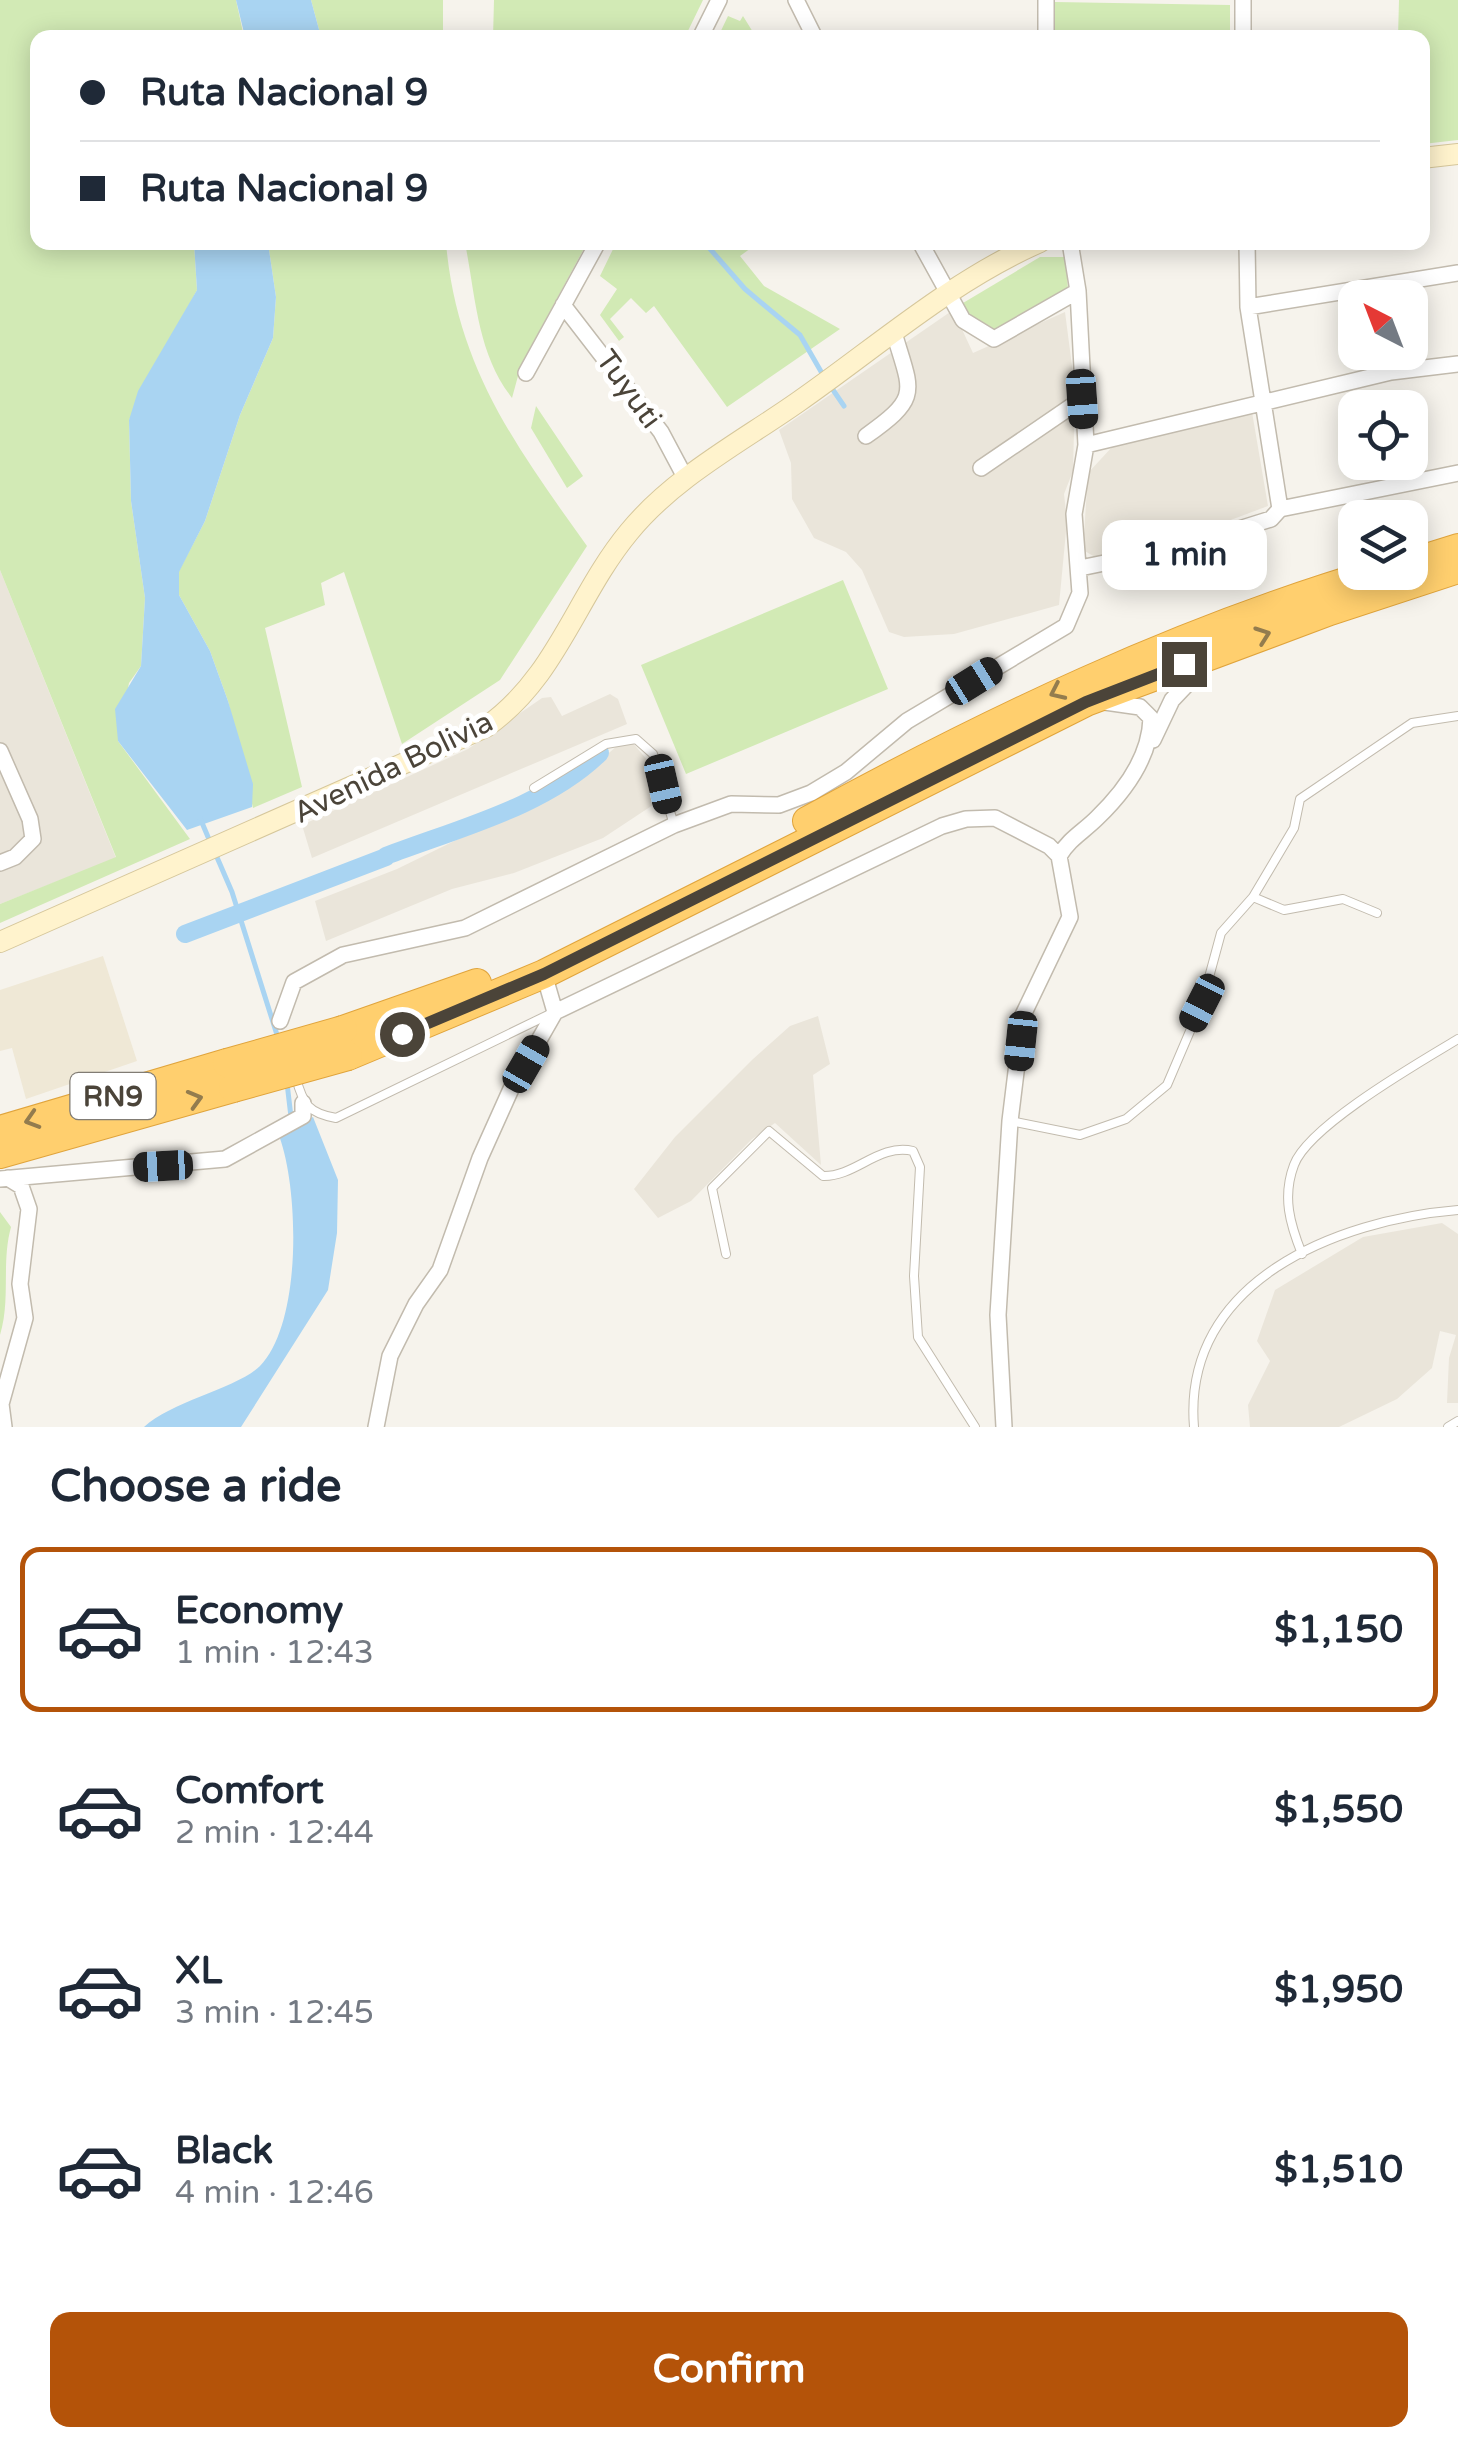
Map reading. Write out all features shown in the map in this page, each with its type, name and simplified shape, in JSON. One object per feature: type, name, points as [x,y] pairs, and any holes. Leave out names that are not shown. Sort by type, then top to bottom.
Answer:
[{"type":"highway","points":[[1428,557],[1458,548]]},
{"type":"highway","name":"RN9","points":[[0,1130],[230,1076],[346,1043],[544,974],[1086,702],[1458,569]]},
{"type":"highway","name":"RN9","points":[[346,1043],[571,942],[1064,688],[1338,586]]},
{"type":"highway","name":"RN9","points":[[3,1170],[230,1076]]},
{"type":"street","points":[[704,30],[719,0]]},
{"type":"street","points":[[796,0],[811,30]]},
{"type":"street","points":[[1046,0],[1046,30]]},
{"type":"street","points":[[1243,0],[1244,30]]},
{"type":"street","points":[[1430,157],[1458,154]]},
{"type":"street","points":[[526,373],[594,250]]},
{"type":"street","points":[[924,250],[963,320],[994,339],[1078,291]]},
{"type":"street","name":"Avenida Bolivia","points":[[0,942],[458,742],[513,707],[564,641],[629,532],[686,479],[947,294],[1026,250]]},
{"type":"street","points":[[280,1021],[294,982],[344,955],[465,928],[674,825],[731,804],[779,805],[846,772],[906,721],[1066,626],[1077,608],[1080,568],[1074,514],[1086,445],[1078,291],[1071,250]]},
{"type":"street","points":[[1246,250],[1248,306],[1280,508]]},
{"type":"street","points":[[1248,306],[1458,273]]},
{"type":"street","name":"Tuyuti","points":[[563,305],[661,432],[686,479]]},
{"type":"street","points":[[866,436],[901,412],[910,388],[894,333]]},
{"type":"street","points":[[1086,445],[1391,372],[1458,364]]},
{"type":"street","points":[[981,468],[1082,399]]},
{"type":"street","points":[[1080,568],[1182,548],[1271,519],[1280,508],[1458,473]]},
{"type":"street","points":[[1004,1427],[998,1315],[1010,1121],[1024,1016],[1070,917],[1059,856],[1070,838],[1094,822],[1116,796],[1150,745],[1172,700],[1218,652]]},
{"type":"street","points":[[1086,702],[1118,701],[1140,708],[1152,718],[1150,745]]},
{"type":"street","points":[[0,752],[32,829],[27,847],[0,863]]},
{"type":"street","points":[[376,1427],[390,1356],[416,1304],[440,1270],[480,1158],[511,1089],[555,1012],[954,822],[982,818],[1009,822],[1059,856]]},
{"type":"street","points":[[544,974],[555,1012]]},
{"type":"street","points":[[3,1170],[225,1159],[303,1116],[303,1103]]},
{"type":"street","points":[[3,1170],[21,1186],[28,1209],[20,1284],[26,1318],[0,1404],[4,1427]]},
{"type":"lane","points":[[1010,1121],[1080,1135],[1126,1119],[1146,1106],[1167,1084],[1202,1003],[1222,932],[1253,897],[1294,828],[1300,799],[1412,723],[1458,716]]},
{"type":"lane","points":[[534,788],[606,744],[636,739],[654,754],[674,825]]},
{"type":"lane","points":[[1253,897],[1284,910],[1343,898],[1377,913]]},
{"type":"lane","points":[[280,1021],[303,1103],[314,1114],[336,1118],[555,1012]]},
{"type":"lane","points":[[1302,1254],[1287,1217],[1295,1161],[1336,1119],[1458,1039]]},
{"type":"lane","points":[[726,1254],[712,1188],[770,1131],[822,1176],[834,1176],[880,1153],[914,1151],[920,1167],[914,1276],[918,1337],[975,1427]]},
{"type":"lane","points":[[1194,1427],[1196,1381],[1222,1315],[1252,1285],[1344,1232],[1411,1214],[1458,1210]]},
{"type":"lane","points":[[1448,1427],[1458,1422]]},
{"type":"shaded area","points":[[953,310],[973,353],[1065,312],[1075,389],[1073,471],[1064,494],[1067,521],[1059,605],[954,634],[904,637],[889,632],[862,570],[846,552],[814,538],[792,499],[791,463],[779,430]]},
{"type":"shaded area","points":[[1252,412],[1268,506],[1188,536],[1095,557],[1083,550],[1088,473],[1113,446]]},
{"type":"shaded area","points":[[0,570],[116,858],[0,904]]},
{"type":"shaded area","points":[[610,694],[618,699],[627,724],[312,858],[302,825],[468,749],[542,698],[551,697],[562,716]]},
{"type":"shaded area","points":[[624,740],[631,741],[649,762],[656,803],[603,838],[514,873],[452,889],[326,941],[315,901],[397,869],[575,782]]},
{"type":"shaded area","points":[[103,956],[137,1061],[26,1099],[12,1048],[0,1051],[0,990]]},
{"type":"shaded area","points":[[818,1016],[830,1064],[813,1075],[821,1165],[775,1123],[752,1139],[691,1201],[658,1218],[634,1189],[675,1137],[790,1026]]},
{"type":"shaded area","points":[[1442,1223],[1458,1234],[1458,1403],[1447,1403],[1449,1358],[1456,1335],[1440,1331],[1432,1368],[1397,1399],[1339,1427],[1250,1427],[1248,1405],[1270,1361],[1257,1341],[1275,1290],[1363,1237]]},
{"type":"green space","points":[[0,0],[236,0],[242,30],[30,30],[30,250],[194,250],[197,290],[129,420],[131,501],[145,598],[141,666],[129,683],[118,741],[190,839],[0,923],[0,904],[116,857],[0,570]]},
{"type":"green space","points":[[311,0],[443,0],[443,30],[319,30]]},
{"type":"green space","points":[[494,0],[703,0],[688,30],[493,30]]},
{"type":"green space","points":[[1399,0],[1458,0],[1458,140],[1430,143],[1430,30],[1398,30]]},
{"type":"green space","points":[[1055,2],[1230,5],[1230,30],[1055,30]]},
{"type":"green space","points":[[728,16],[740,21],[743,16],[752,30],[721,30]]},
{"type":"green space","points":[[269,250],[447,250],[463,329],[494,405],[587,546],[500,680],[402,744],[344,572],[321,583],[325,605],[265,628],[302,787],[253,808],[228,701],[210,651],[179,595],[179,571],[205,521],[240,415],[273,338],[276,297]]},
{"type":"green space","points":[[466,250],[583,250],[521,365],[512,398],[491,363]]},
{"type":"green space","points":[[613,250],[748,250],[740,256],[764,286],[840,329],[727,407],[654,306],[646,313],[631,298],[610,319],[624,337],[619,341],[600,315],[617,289],[600,276]]},
{"type":"green space","points":[[1040,257],[1066,257],[1068,291],[995,332],[972,321],[963,303]]},
{"type":"green space","points":[[536,406],[583,476],[567,488],[531,428]]},
{"type":"green space","points":[[843,580],[888,689],[686,774],[641,665]]},
{"type":"green space","points":[[0,1212],[11,1227],[0,1335]]},
{"type":"water","points":[[236,0],[311,0],[319,30],[243,30]]},
{"type":"water","points":[[194,250],[269,250],[276,297],[273,338],[240,415],[205,521],[179,572],[179,595],[210,651],[228,701],[253,784],[252,807],[187,830],[118,741],[115,709],[141,666],[145,598],[131,501],[129,420],[138,391],[197,290]]},
{"type":"water","points":[[313,1117],[338,1180],[337,1233],[328,1290],[241,1427],[144,1427],[171,1410],[250,1374],[274,1345],[284,1318],[293,1252],[290,1185],[278,1133]]},
{"type":"waterway","points":[[711,250],[745,289],[800,335],[823,375]]},
{"type":"waterway","points":[[829,384],[844,406]]},
{"type":"waterway","points":[[386,856],[527,802],[578,772],[600,753]]},
{"type":"waterway","points":[[200,818],[211,844]]},
{"type":"waterway","points":[[216,855],[232,892],[278,1038]]},
{"type":"waterway","points":[[185,934],[386,857]]},
{"type":"waterway","points":[[287,1083],[291,1117]]},
{"type":"route","points":[[402,1034],[544,974],[1086,702],[1184,664]]}]
